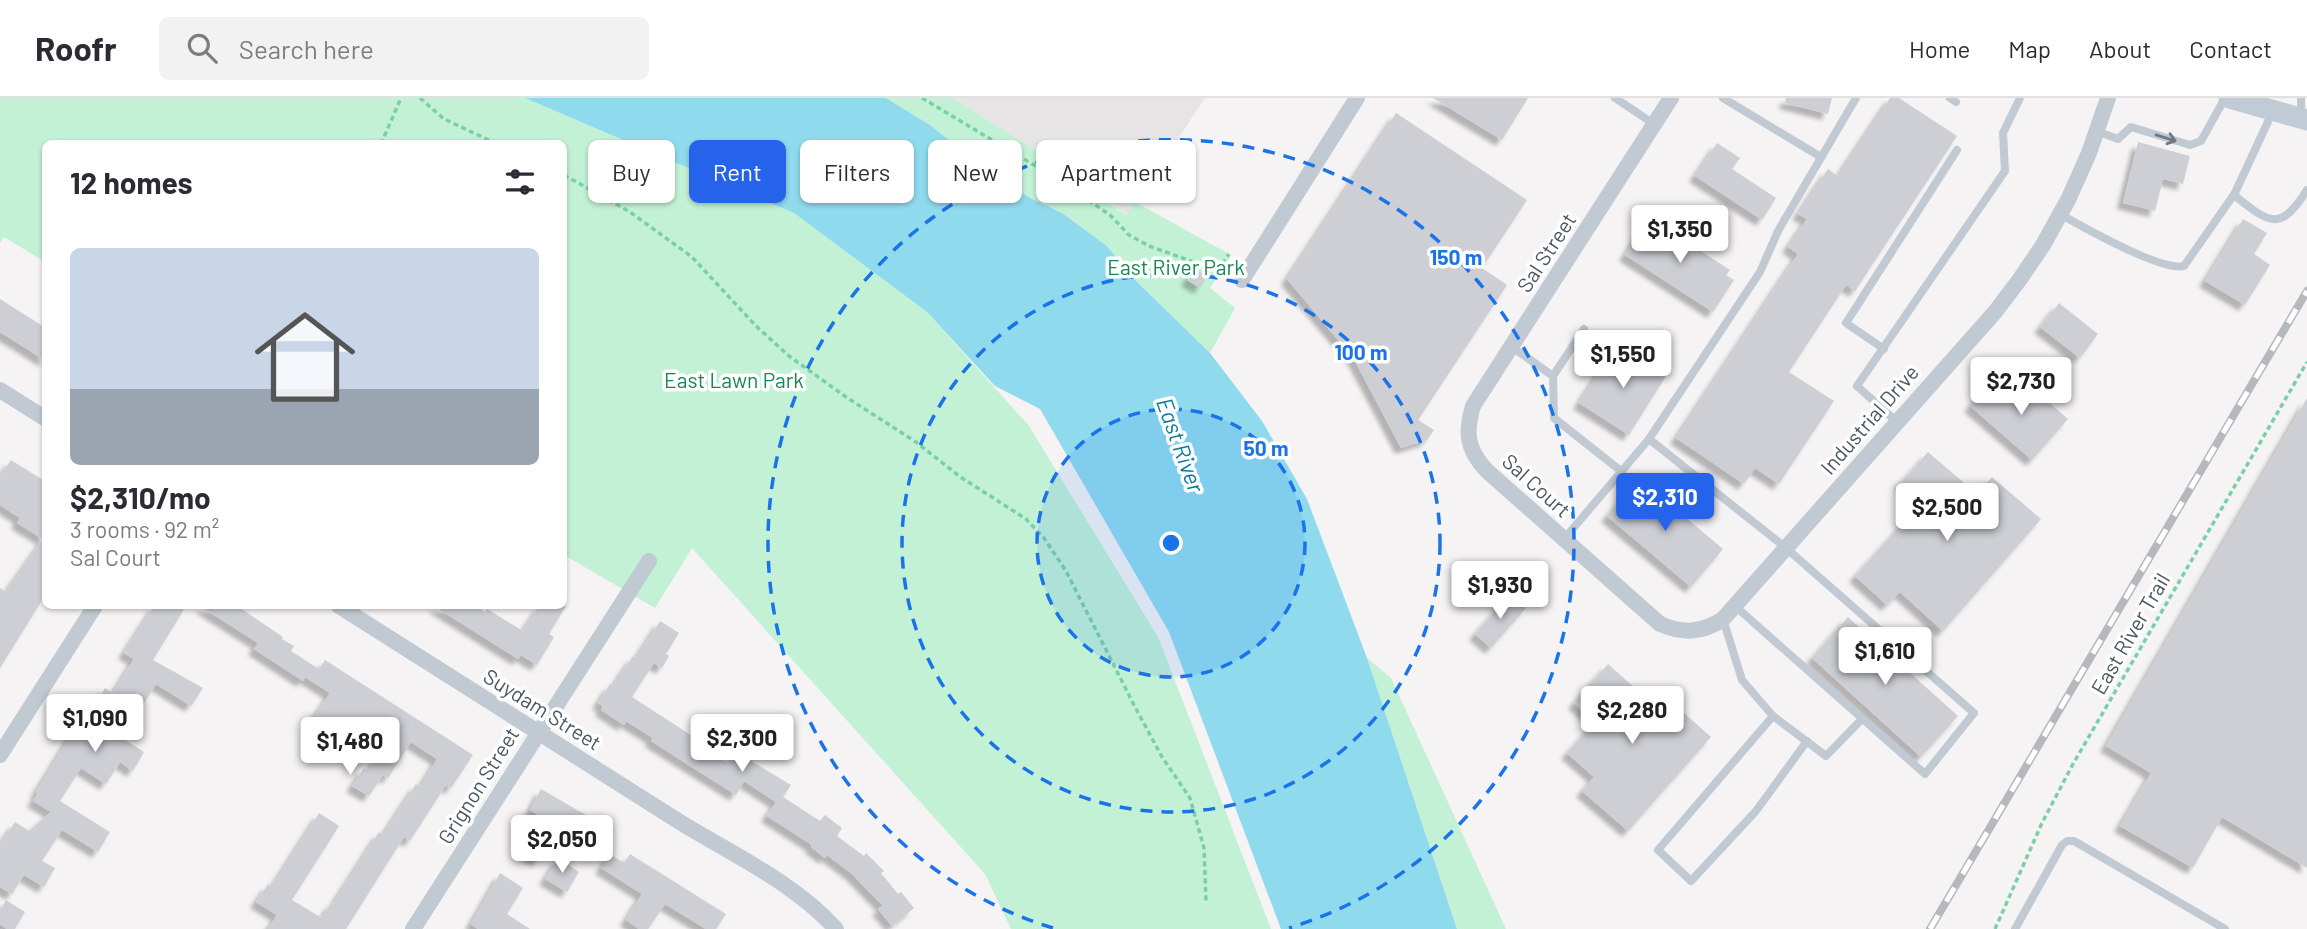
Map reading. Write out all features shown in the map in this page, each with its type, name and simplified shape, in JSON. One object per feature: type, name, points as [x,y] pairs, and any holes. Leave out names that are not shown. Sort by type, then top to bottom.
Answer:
[{"type":"street","points":[[1242,280],[1357,98]]},
{"type":"street","name":"Sal Street","points":[[1468,434],[1468,423],[1474,406],[1671,98]]},
{"type":"street","name":"Industrial Drive","points":[[1690,632],[1703,630],[1723,619],[1995,312],[2028,268],[2060,214],[2089,153],[2108,98]]},
{"type":"street","points":[[2227,98],[2273,111],[2303,112]]},
{"type":"street","points":[[0,390],[42,416]]},
{"type":"street","name":"Sal Court","points":[[1468,434],[1471,448],[1486,470],[1660,624],[1690,632]]},
{"type":"street","name":"Grignon Street","points":[[413,929],[649,561]]},
{"type":"street","points":[[0,755],[92,609]]},
{"type":"street","name":"Suydam Street","points":[[344,609],[792,889],[836,929]]},
{"type":"lane","points":[[1615,98],[1654,124]]},
{"type":"lane","points":[[1723,98],[1821,158]]},
{"type":"lane","points":[[1564,539],[1649,439],[1760,272],[1778,231],[1856,98]]},
{"type":"lane","points":[[1896,421],[1857,386],[2005,171],[2003,133],[2020,98]]},
{"type":"lane","points":[[2096,131],[2118,139],[2132,127],[2190,145],[2201,141],[2227,98]]},
{"type":"lane","points":[[2060,214],[2123,247],[2170,267],[2185,266],[2235,193],[2273,111]]},
{"type":"lane","points":[[1884,349],[1846,323],[1957,150]]},
{"type":"lane","points":[[2235,193],[2247,205],[2271,220],[2280,220],[2293,211],[2307,190]]},
{"type":"lane","points":[[1584,329],[1553,376],[1554,418],[1621,471]]},
{"type":"lane","points":[[1512,347],[1553,376]]},
{"type":"lane","points":[[1649,439],[1786,548],[1974,713],[1925,774],[1735,606]]},
{"type":"lane","points":[[1723,619],[1742,680],[1773,716],[1826,755],[1862,719]]},
{"type":"lane","points":[[1773,716],[1658,850],[1691,881],[1756,811],[1807,741]]},
{"type":"lane","points":[[2015,929],[2062,845],[2067,841],[2074,841],[2224,929]]},
{"type":"path","points":[[383,140],[401,98]]},
{"type":"path","points":[[420,98],[444,119],[489,140]]},
{"type":"path","points":[[922,98],[1059,180],[1110,215],[1129,235],[1149,246],[1242,280]]},
{"type":"path","points":[[567,177],[630,212],[692,257],[756,326],[789,356],[1033,526],[1066,571],[1162,757],[1190,798],[1205,848],[1206,902]]},
{"type":"path","points":[[1218,271],[1229,254]]},
{"type":"path","name":"East River Trail","points":[[1995,929],[2042,823],[2073,764],[2307,362]]},
{"type":"shaded area","points":[[953,98],[1205,98],[1177,140],[1036,140],[1036,150]]},
{"type":"shaded area","points":[[1110,203],[1135,203],[1127,215]]},
{"type":"green space","name":"East Lawn Park","points":[[0,98],[525,98],[623,140],[588,140],[588,203],[675,203],[675,162],[689,168],[689,203],[771,203],[794,213],[927,312],[1029,426],[1158,637],[1271,929],[1011,929],[985,874],[692,548],[655,608],[567,557],[567,140],[42,140],[42,260],[4,237],[0,243]]},
{"type":"green space","name":"East River Park","points":[[886,98],[953,98],[1020,140],[949,140]]},
{"type":"green space","name":"East River Park","points":[[1022,141],[1036,150],[1036,201],[1022,193]]},
{"type":"green space","name":"East River Park","points":[[1041,203],[1109,203],[1126,215],[1137,203],[1231,255],[1210,288],[1235,308],[1210,353],[1133,278],[1107,246],[1062,213]]},
{"type":"green space","points":[[1367,658],[1391,678],[1506,929],[1457,929]]},
{"type":"water","name":"East River","points":[[525,98],[886,98],[949,140],[928,140],[928,203],[1022,203],[1022,193],[1036,203],[1062,213],[1107,246],[1133,278],[1210,353],[1262,421],[1307,499],[1367,658],[1457,929],[1281,929],[1169,632],[1040,409],[995,386],[927,312],[794,213],[771,203],[786,203],[786,140],[689,140],[689,168],[675,162],[675,140],[623,140]]},
{"type":"building","points":[[1433,98],[1528,98],[1502,140]]},
{"type":"building","points":[[1786,98],[1832,98],[1828,114],[1785,103]]},
{"type":"building","points":[[1890,98],[1899,98],[1957,136],[1855,291],[1846,285],[1789,372],[1834,401],[1779,484],[1755,468],[1744,484],[1676,438],[1798,254],[1788,247],[1807,219],[1798,214],[1828,169],[1838,176]]},
{"type":"building","points":[[1396,113],[1527,200],[1482,268],[1507,285],[1418,420],[1434,430],[1427,440],[1401,448],[1354,359],[1287,279]]},
{"type":"building","points":[[2138,142],[2190,156],[2183,184],[2163,179],[2155,211],[2123,203]]},
{"type":"building","points":[[1717,143],[1740,158],[1732,169],[1776,198],[1762,220],[1695,176]]},
{"type":"building","points":[[1649,217],[1730,270],[1726,275],[1734,280],[1713,312],[1625,255]]},
{"type":"building","points":[[2243,219],[2267,233],[2254,254],[2270,265],[2245,305],[2205,281]]},
{"type":"building","points":[[1195,268],[1207,276],[1200,288],[1187,280]]},
{"type":"building","points":[[0,299],[42,325],[42,358],[0,332]]},
{"type":"building","points":[[2059,303],[2098,334],[2080,358],[2040,327]]},
{"type":"building","points":[[1616,345],[1666,376],[1629,435],[1579,403]]},
{"type":"building","points":[[1991,382],[2011,399],[2026,382],[2068,419],[2032,460],[1970,406]]},
{"type":"building","points":[[2307,398],[2307,868],[2222,817],[2193,868],[2120,826],[2151,773],[2106,746]]},
{"type":"building","points":[[1928,452],[1977,494],[1992,477],[2041,519],[1943,631],[1900,592],[1887,605],[1855,576],[1922,502],[1900,484]]},
{"type":"building","points":[[11,460],[42,479],[42,538],[17,523],[20,518],[0,505],[0,476]]},
{"type":"building","points":[[1639,478],[1723,549],[1691,587],[1607,516]]},
{"type":"building","points":[[42,540],[42,600],[0,668],[0,588],[6,592]]},
{"type":"building","points":[[1510,594],[1526,608],[1491,648],[1475,634]]},
{"type":"building","points":[[152,609],[184,609],[153,660],[203,688],[191,706],[156,684],[122,738],[144,752],[133,771],[120,762],[106,784],[81,768],[60,801],[110,832],[98,852],[62,830],[42,861],[55,868],[44,887],[24,875],[12,894],[0,887],[0,845],[15,822],[29,831],[51,812],[33,801],[38,793],[36,792],[92,700],[96,703],[105,688],[113,693],[134,659],[124,653]]},
{"type":"building","points":[[205,609],[241,609],[283,637],[282,639],[294,646],[291,651],[319,669],[325,660],[473,755],[451,788],[446,785],[410,841],[404,837],[346,929],[268,929],[277,915],[256,902],[268,884],[272,887],[319,813],[339,826],[292,900],[322,918],[379,832],[383,835],[416,784],[420,787],[437,759],[411,742],[388,778],[383,775],[369,796],[352,786],[364,768],[368,771],[386,743],[358,725],[342,750],[330,742],[335,734],[312,720],[330,693],[305,677],[303,681],[254,649],[258,643]]},
{"type":"building","points":[[439,609],[480,609],[485,612],[487,609],[523,631],[537,609],[564,609],[549,634],[554,637],[537,665],[521,655],[518,659]]},
{"type":"building","points":[[1848,617],[1958,716],[1921,757],[1812,658]]},
{"type":"building","points":[[660,621],[679,633],[666,654],[669,656],[662,668],[654,663],[632,697],[697,739],[695,742],[729,764],[736,752],[791,785],[783,797],[820,821],[825,815],[842,828],[837,836],[864,856],[866,853],[884,871],[881,873],[898,894],[901,892],[914,908],[892,926],[878,909],[883,906],[851,873],[827,855],[825,858],[811,847],[812,845],[767,816],[776,802],[744,781],[736,795],[651,741],[653,738],[626,721],[624,725],[601,710],[603,706],[598,703],[610,684],[613,686],[633,656],[636,658]]},
{"type":"building","points":[[1608,664],[1656,707],[1665,696],[1711,737],[1628,831],[1582,791],[1594,777],[1567,753],[1595,722],[1574,703]]},
{"type":"building","points":[[541,789],[591,818],[580,839],[559,827],[538,861],[519,849],[540,816],[530,810]]},
{"type":"building","points":[[610,854],[624,863],[630,854],[726,914],[716,929],[706,929],[665,904],[648,929],[639,929],[626,920],[642,894],[601,868]]},
{"type":"building","points":[[558,858],[579,872],[567,892],[545,879]]},
{"type":"building","points":[[500,873],[523,888],[507,914],[530,929],[478,929],[471,924]]},
{"type":"building","points":[[6,900],[25,912],[15,929],[7,929],[0,924],[0,911]]},
{"type":"railway","points":[[1930,929],[2307,291]]}]
